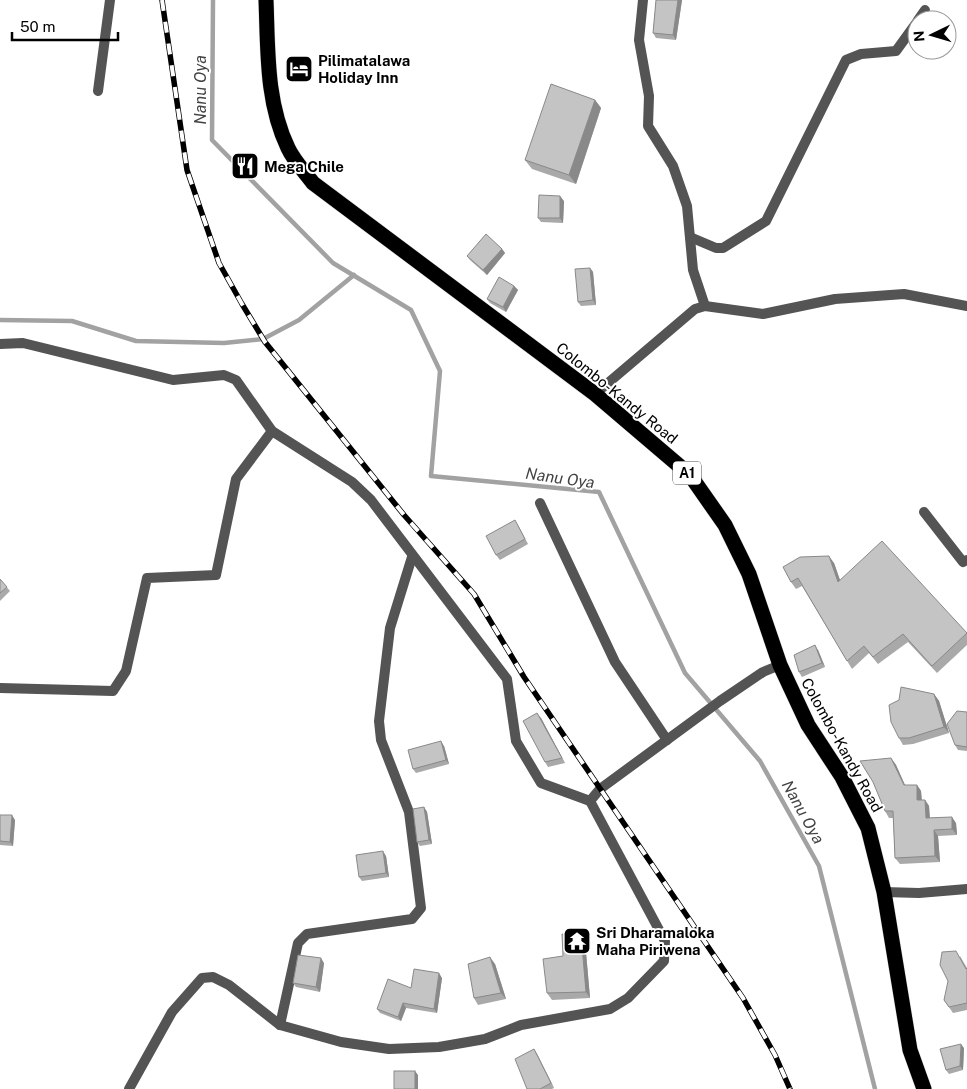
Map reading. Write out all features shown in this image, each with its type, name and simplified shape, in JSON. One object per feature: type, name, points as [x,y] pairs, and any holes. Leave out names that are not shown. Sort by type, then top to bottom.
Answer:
[{"type":"highway","name":"Colombo-Kandy Road","points":[[266,0],[270,84],[276,118],[289,150],[313,183],[595,394],[690,475],[725,525],[749,574],[780,665],[808,725],[842,777],[868,828],[884,892],[910,1050],[924,1089]]},
{"type":"street","points":[[98,91],[110,0]]},
{"type":"street","points":[[643,0],[639,40],[649,96],[648,126],[673,166],[687,206],[693,270],[705,306]]},
{"type":"street","points":[[690,237],[716,248],[724,248],[766,221],[846,60],[861,54],[896,51],[907,36]]},
{"type":"street","points":[[595,394],[694,309],[705,306],[763,314],[835,299],[904,294],[967,306]]},
{"type":"street","points":[[0,344],[23,343],[173,380],[224,375],[236,380],[272,431],[352,482],[371,500],[412,557],[507,679],[516,741],[541,783],[590,801],[665,941],[664,961],[628,998],[610,1009],[521,1025],[485,1039],[440,1047],[389,1048],[341,1042],[280,1025],[229,985],[213,977],[202,978],[172,1012],[129,1089]]},
{"type":"street","points":[[0,688],[113,691],[126,671],[146,578],[216,575],[236,479],[272,431]]},
{"type":"street","points":[[540,503],[615,662],[667,740]]},
{"type":"street","points":[[924,512],[963,562],[967,560]]},
{"type":"street","points":[[280,1025],[298,943],[307,934],[412,919],[421,908],[409,812],[381,740],[379,721],[390,628],[412,557]]},
{"type":"street","points":[[590,801],[600,789],[720,701],[763,672],[780,665]]},
{"type":"street","points":[[884,892],[919,893],[967,889]]},
{"type":"building","points":[[656,0],[678,0],[673,35],[653,33]]},
{"type":"building","points":[[551,84],[595,100],[569,175],[525,160]]},
{"type":"building","points":[[539,195],[560,196],[560,218],[538,218]]},
{"type":"building","points":[[486,234],[502,249],[483,270],[467,256]]},
{"type":"building","points":[[590,268],[593,300],[578,302],[575,269]]},
{"type":"building","points":[[499,277],[514,286],[503,307],[487,299]]},
{"type":"building","points":[[515,520],[525,539],[496,555],[486,536]]},
{"type":"building","points":[[882,541],[967,633],[932,666],[903,634],[873,657],[864,646],[847,661],[798,578],[791,582],[783,567],[800,557],[829,556],[838,582]]},
{"type":"building","points":[[0,579],[7,587],[0,593]]},
{"type":"building","points":[[815,645],[822,663],[799,672],[794,655]]},
{"type":"building","points":[[901,687],[934,694],[944,727],[909,738],[899,738],[891,722],[889,705],[899,700]]},
{"type":"building","points":[[957,711],[967,712],[967,747],[955,745],[947,724]]},
{"type":"building","points":[[537,713],[562,758],[545,762],[523,721]]},
{"type":"building","points":[[441,741],[446,760],[413,769],[408,750]]},
{"type":"building","points":[[891,758],[904,785],[917,785],[917,800],[925,800],[926,818],[952,817],[952,829],[934,830],[935,856],[895,858],[893,811],[885,811],[873,782],[860,761]]},
{"type":"building","points":[[424,807],[429,840],[417,842],[413,809]]},
{"type":"building","points":[[0,815],[12,815],[10,842],[0,841]]},
{"type":"building","points":[[383,851],[386,873],[359,877],[356,855]]},
{"type":"building","points":[[562,934],[572,936],[581,934],[586,992],[547,993],[543,959],[563,956]]},
{"type":"building","points":[[956,951],[967,968],[967,1003],[949,1007],[944,1000],[948,981],[940,965],[942,952]]},
{"type":"building","points":[[298,955],[321,958],[316,987],[293,983]]},
{"type":"building","points":[[490,957],[501,993],[474,998],[468,964]]},
{"type":"building","points":[[414,969],[439,973],[434,1009],[403,1003],[398,1017],[377,1009],[388,979],[411,988]]},
{"type":"building","points":[[961,1044],[960,1066],[946,1070],[940,1049]]},
{"type":"building","points":[[534,1049],[551,1083],[540,1089],[527,1089],[515,1059]]},
{"type":"building","points":[[394,1071],[415,1071],[415,1089],[394,1089]]},
{"type":"waterway","name":"Nanu Oya","points":[[213,0],[212,140],[333,263],[411,310],[440,371],[431,476],[599,492],[685,673],[760,761],[819,866],[875,1089]]},
{"type":"waterway","points":[[0,320],[72,321],[136,341],[224,343],[263,339],[299,320],[354,275]]},
{"type":"railway","points":[[162,0],[187,170],[219,263],[242,304],[265,342],[404,515],[474,594],[524,677],[743,998],[775,1055],[790,1089]]},
{"type":"place","name":"Pilimatalawa Holiday Inn","points":[[299,69]]},
{"type":"place","name":"Mega Chile","points":[[245,166]]},
{"type":"place","name":"Sri Dharamaloka Maha Piriwena","points":[[577,941]]}]
